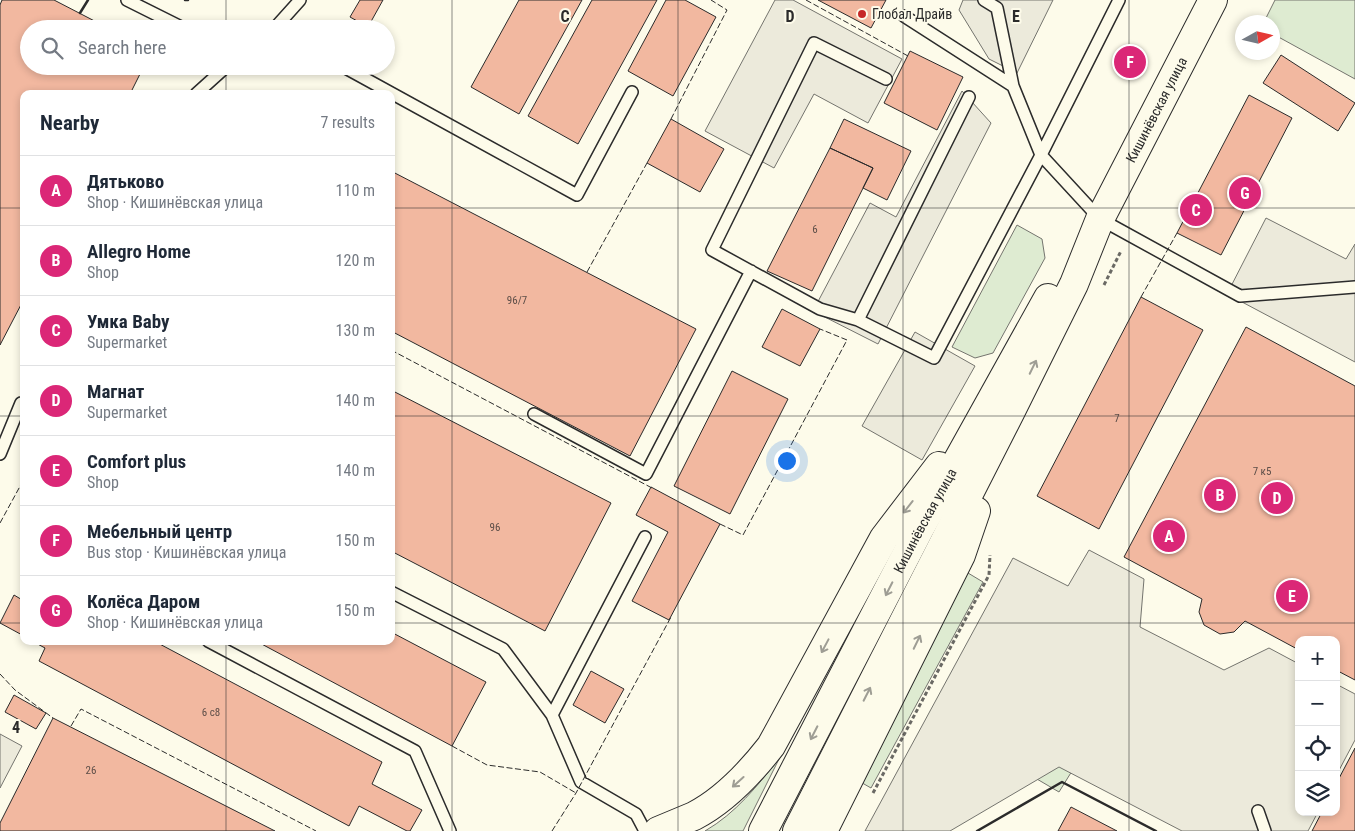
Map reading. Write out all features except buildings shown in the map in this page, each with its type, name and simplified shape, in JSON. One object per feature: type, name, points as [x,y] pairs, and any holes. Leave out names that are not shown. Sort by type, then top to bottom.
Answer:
[{"type":"street","name":"Кишинёвская улица","points":[[797,831],[1001,405],[1060,277],[1100,219],[1213,0]]},
{"type":"street","name":"Кишинёвская улица","points":[[763,831],[919,530],[1001,405]]},
{"type":"street","points":[[658,831],[695,815],[723,796],[753,769],[772,746],[884,538],[1001,405]]},
{"type":"street","points":[[823,831],[960,555],[1001,405]]},
{"type":"lane","points":[[128,0],[167,20]]},
{"type":"lane","points":[[282,20],[300,0]]},
{"type":"lane","points":[[984,0],[997,8],[1013,86],[1041,155],[1100,219],[1240,296],[1355,287]]},
{"type":"lane","points":[[886,79],[814,43],[712,250],[820,309],[858,320],[934,358],[1041,155],[1119,0]]},
{"type":"lane","points":[[904,16],[1013,86]]},
{"type":"lane","points":[[200,90],[217,75]]},
{"type":"lane","points":[[358,75],[386,90]]},
{"type":"lane","points":[[395,95],[577,195],[632,92]]},
{"type":"lane","points":[[858,320],[969,97]]},
{"type":"lane","points":[[534,414],[646,474],[751,271]]},
{"type":"lane","points":[[0,454],[20,408]]},
{"type":"lane","points":[[552,715],[645,537]]},
{"type":"lane","points":[[395,594],[503,650],[552,715],[581,782],[636,814],[645,831]]},
{"type":"lane","points":[[216,645],[415,751],[450,831]]},
{"type":"lane","points":[[1258,811],[1265,831]]},
{"type":"green space","points":[[1275,0],[1355,0],[1355,79],[1280,38],[1280,15],[1268,15]]},
{"type":"green space","points":[[1017,225],[1042,239],[1045,258],[993,353],[975,358],[952,347]]},
{"type":"green space","points":[[963,570],[983,582],[871,788],[850,776]]},
{"type":"green space","points":[[1003,731],[1072,771],[1059,792],[991,752]]},
{"type":"green space","points":[[779,759],[743,831],[705,831],[727,816],[754,789]]},
{"type":"shaded area","points":[[775,0],[793,0],[902,59],[868,123],[814,94],[774,168],[705,131]]},
{"type":"shaded area","points":[[963,0],[1053,0],[1017,73],[989,59],[959,10]]},
{"type":"shaded area","points":[[962,91],[991,123],[878,344],[813,311],[870,203],[896,217]]},
{"type":"shaded area","points":[[1266,218],[1346,259],[1355,244],[1355,362],[1227,294]]},
{"type":"shaded area","points":[[915,332],[975,366],[922,460],[862,426]]},
{"type":"shaded area","points":[[1089,550],[1144,579],[1140,627],[1224,670],[1269,648],[1295,662],[1295,816],[1316,816],[1308,831],[1182,831],[1059,767],[950,831],[865,831],[1013,558],[1068,586]]},
{"type":"shaded area","points":[[1340,686],[1355,694],[1355,740],[1340,768]]},
{"type":"shaded area","points":[[0,734],[22,746],[0,788]]},
{"type":"fence","points":[[671,119],[727,10],[711,0]]},
{"type":"fence","points":[[806,0],[908,56]]},
{"type":"fence","points":[[587,272],[647,163]]},
{"type":"fence","points":[[1141,297],[1177,233]]},
{"type":"fence","points":[[720,524],[743,535],[847,340],[820,329]]},
{"type":"fence","points":[[395,352],[652,488]]},
{"type":"fence","points":[[0,523],[20,486]]},
{"type":"fence","points":[[552,831],[576,793],[671,617]]},
{"type":"fence","points":[[0,674],[15,690],[53,718]]},
{"type":"fence","points":[[71,726],[81,709],[316,831]]},
{"type":"fence","points":[[452,746],[487,765],[540,772],[576,793]]},
{"type":"wall","points":[[80,13],[88,0]]},
{"type":"wall","points":[[977,831],[1062,782],[1156,831]]},
{"type":"place","name":"Глобал Драйв","points":[[862,14]]},
{"type":"place","name":"Мебельный центр","points":[[1130,62]]},
{"type":"place","name":"Колёса Даром","points":[[1245,193]]},
{"type":"place","name":"Умка Baby","points":[[1196,210]]},
{"type":"place","name":"Allegro Home","points":[[1220,495]]},
{"type":"place","name":"Магнат","points":[[1277,498]]},
{"type":"place","name":"Дятьково","points":[[1169,536]]},
{"type":"place","name":"Comfort plus","points":[[1292,596]]}]
